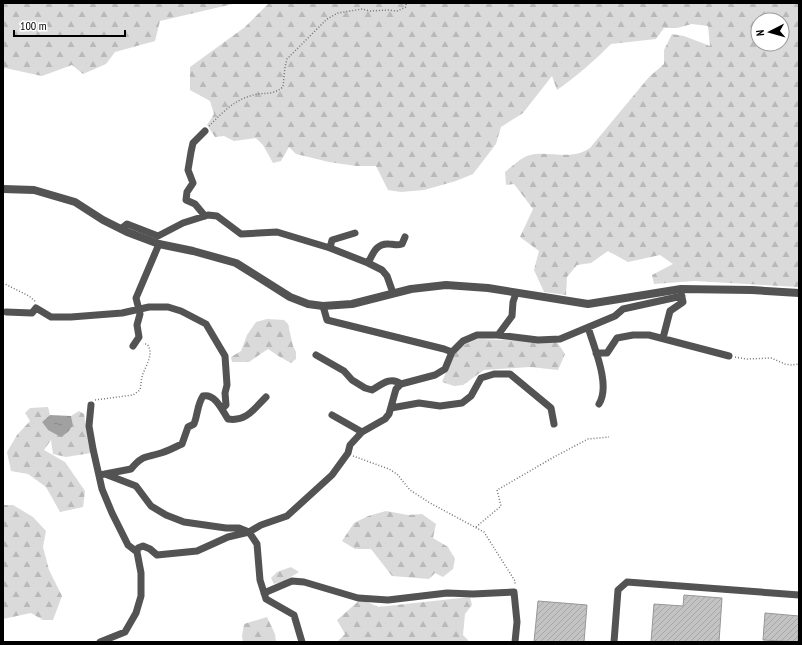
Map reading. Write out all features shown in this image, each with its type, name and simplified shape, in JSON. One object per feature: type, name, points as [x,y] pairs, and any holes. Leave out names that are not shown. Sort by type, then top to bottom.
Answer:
[{"type":"street","points":[[205,131],[193,143],[188,170],[193,183],[187,192],[186,200],[195,204],[205,216]]},
{"type":"street","points":[[3,189],[34,190],[75,202],[103,220],[121,229],[159,244],[193,251],[236,263],[290,297],[308,304],[323,306],[352,304],[411,289],[446,285],[488,288],[588,304],[681,292],[752,290],[799,293]]},
{"type":"street","points":[[121,229],[127,224],[158,236],[183,223],[208,215],[217,216],[242,234],[277,232],[330,248],[382,270],[387,276],[393,293]]},
{"type":"street","points":[[330,248],[332,240],[355,233]]},
{"type":"street","points":[[368,264],[376,248],[381,245],[388,244],[396,246],[402,244],[405,237]]},
{"type":"street","points":[[133,346],[139,337],[137,325],[140,314],[136,298],[159,244]]},
{"type":"street","points":[[498,335],[512,316],[513,302],[516,292]]},
{"type":"street","points":[[137,552],[138,548],[143,546],[157,554],[197,550],[228,537],[249,532],[261,525],[287,516],[332,475],[348,453],[350,445],[362,432],[385,419],[389,414],[396,389],[401,384],[435,375],[445,369],[452,352],[463,341],[477,335],[498,335],[538,340],[560,339],[615,316],[623,309],[681,292]]},
{"type":"street","points":[[663,338],[670,311],[682,302],[681,292]]},
{"type":"street","points":[[6,312],[32,313],[36,308],[50,317],[71,317],[122,313],[138,308],[168,306],[181,311],[206,324],[225,356],[227,385],[225,393],[226,405],[222,409]]},
{"type":"street","points":[[323,306],[327,320],[452,352]]},
{"type":"street","points":[[588,327],[600,362],[603,398],[599,404]]},
{"type":"street","points":[[596,353],[606,353],[617,338],[633,334],[663,338],[729,356]]},
{"type":"street","points":[[316,355],[344,371],[352,380],[364,388],[372,390],[389,380],[397,381],[401,384]]},
{"type":"street","points":[[391,408],[420,403],[440,406],[462,403],[471,396],[481,378],[494,374],[510,374],[551,408],[554,424]]},
{"type":"street","points":[[102,475],[131,469],[138,460],[150,455],[161,453],[182,444],[188,427],[194,424],[198,414],[198,403],[203,396],[208,395],[213,398],[228,419],[236,420],[247,417],[266,397]]},
{"type":"street","points":[[91,405],[89,426],[92,449],[102,475],[102,489],[128,545],[137,552],[142,573],[141,596],[136,613],[125,632],[111,642]]},
{"type":"street","points":[[332,414],[362,432]]},
{"type":"street","points":[[102,475],[136,486],[151,506],[166,515],[184,522],[226,528],[239,528],[249,532],[257,544],[260,580],[266,599],[294,615],[302,642]]},
{"type":"street","points":[[264,593],[292,581],[304,582],[358,598],[388,600],[447,593],[473,594],[514,592],[517,622],[515,642]]},
{"type":"street","points":[[614,642],[618,590],[627,582],[799,596]]},
{"type":"street","points":[[100,642],[125,632]]},
{"type":"path","points":[[205,131],[232,104],[250,96],[276,92],[283,87],[284,67],[287,59],[327,19],[338,13],[362,9],[370,11],[397,11],[406,7],[406,3]]},
{"type":"path","points":[[3,283],[29,296],[36,302],[36,308]]},
{"type":"path","points":[[91,405],[94,400],[133,395],[140,390],[142,377],[150,356],[150,347],[147,344],[133,346]]},
{"type":"path","points":[[729,356],[747,359],[771,358],[785,364],[799,364]]},
{"type":"path","points":[[476,527],[502,506],[498,490],[588,439],[609,437]]},
{"type":"path","points":[[348,453],[397,474],[410,490],[430,503],[484,532],[515,581],[514,592]]},
{"type":"green space","points":[[3,3],[237,3],[160,21],[155,41],[115,52],[106,64],[83,74],[72,65],[42,76],[5,68],[3,70]]},
{"type":"green space","points":[[269,3],[799,3],[799,287],[694,281],[654,284],[652,275],[673,264],[660,255],[628,262],[608,251],[591,263],[577,265],[567,277],[566,295],[544,292],[534,270],[539,251],[520,237],[533,209],[514,184],[506,185],[505,172],[527,156],[535,154],[570,155],[583,152],[590,148],[649,77],[664,64],[664,50],[672,34],[684,36],[710,46],[708,26],[692,24],[677,28],[664,28],[656,39],[611,44],[585,68],[557,90],[552,76],[523,113],[501,127],[496,144],[473,174],[456,181],[424,190],[401,192],[388,190],[376,166],[356,166],[329,162],[296,154],[289,147],[281,161],[273,163],[263,145],[256,138],[234,141],[224,136],[215,137],[207,125],[214,114],[210,101],[190,90],[190,67],[245,27]]},
{"type":"green space","points":[[267,319],[284,320],[288,324],[293,346],[296,352],[296,359],[291,363],[268,349],[249,362],[232,362],[231,357],[241,351],[247,335],[256,322]]},
{"type":"green space","points":[[478,339],[557,342],[565,354],[558,370],[530,367],[484,370],[463,385],[454,386],[442,382],[454,355],[458,350],[469,342]]},
{"type":"green space","points":[[48,407],[50,415],[42,422],[48,430],[73,425],[71,416],[79,411],[84,414],[91,453],[66,457],[53,454],[51,440],[44,450],[65,462],[85,491],[83,507],[60,512],[46,487],[28,474],[11,471],[7,452],[17,435],[30,421],[25,413],[30,408]]},
{"type":"green space","points":[[3,505],[13,505],[33,517],[46,531],[43,547],[49,570],[62,596],[53,620],[43,620],[31,613],[3,619]]},
{"type":"green space","points":[[386,511],[408,515],[422,514],[436,524],[433,538],[448,547],[455,559],[453,569],[443,577],[435,573],[429,579],[392,576],[371,549],[355,549],[342,541],[354,523],[368,516]]},
{"type":"green space","points":[[291,567],[299,572],[284,581],[274,584],[271,578],[277,572]]},
{"type":"green space","points":[[470,597],[472,605],[465,614],[463,635],[468,642],[337,642],[345,634],[337,620],[361,599],[378,607]]},
{"type":"green space","points":[[267,617],[275,634],[276,642],[243,642],[242,636],[244,624]]},
{"type":"water","points":[[50,415],[71,416],[73,425],[68,432],[61,437],[48,430],[42,422]]},
{"type":"building","points":[[684,595],[722,598],[719,642],[651,642],[654,604],[683,606]]},
{"type":"building","points":[[538,601],[587,605],[584,642],[534,642]]},
{"type":"building","points":[[765,613],[799,616],[798,642],[763,640]]}]
